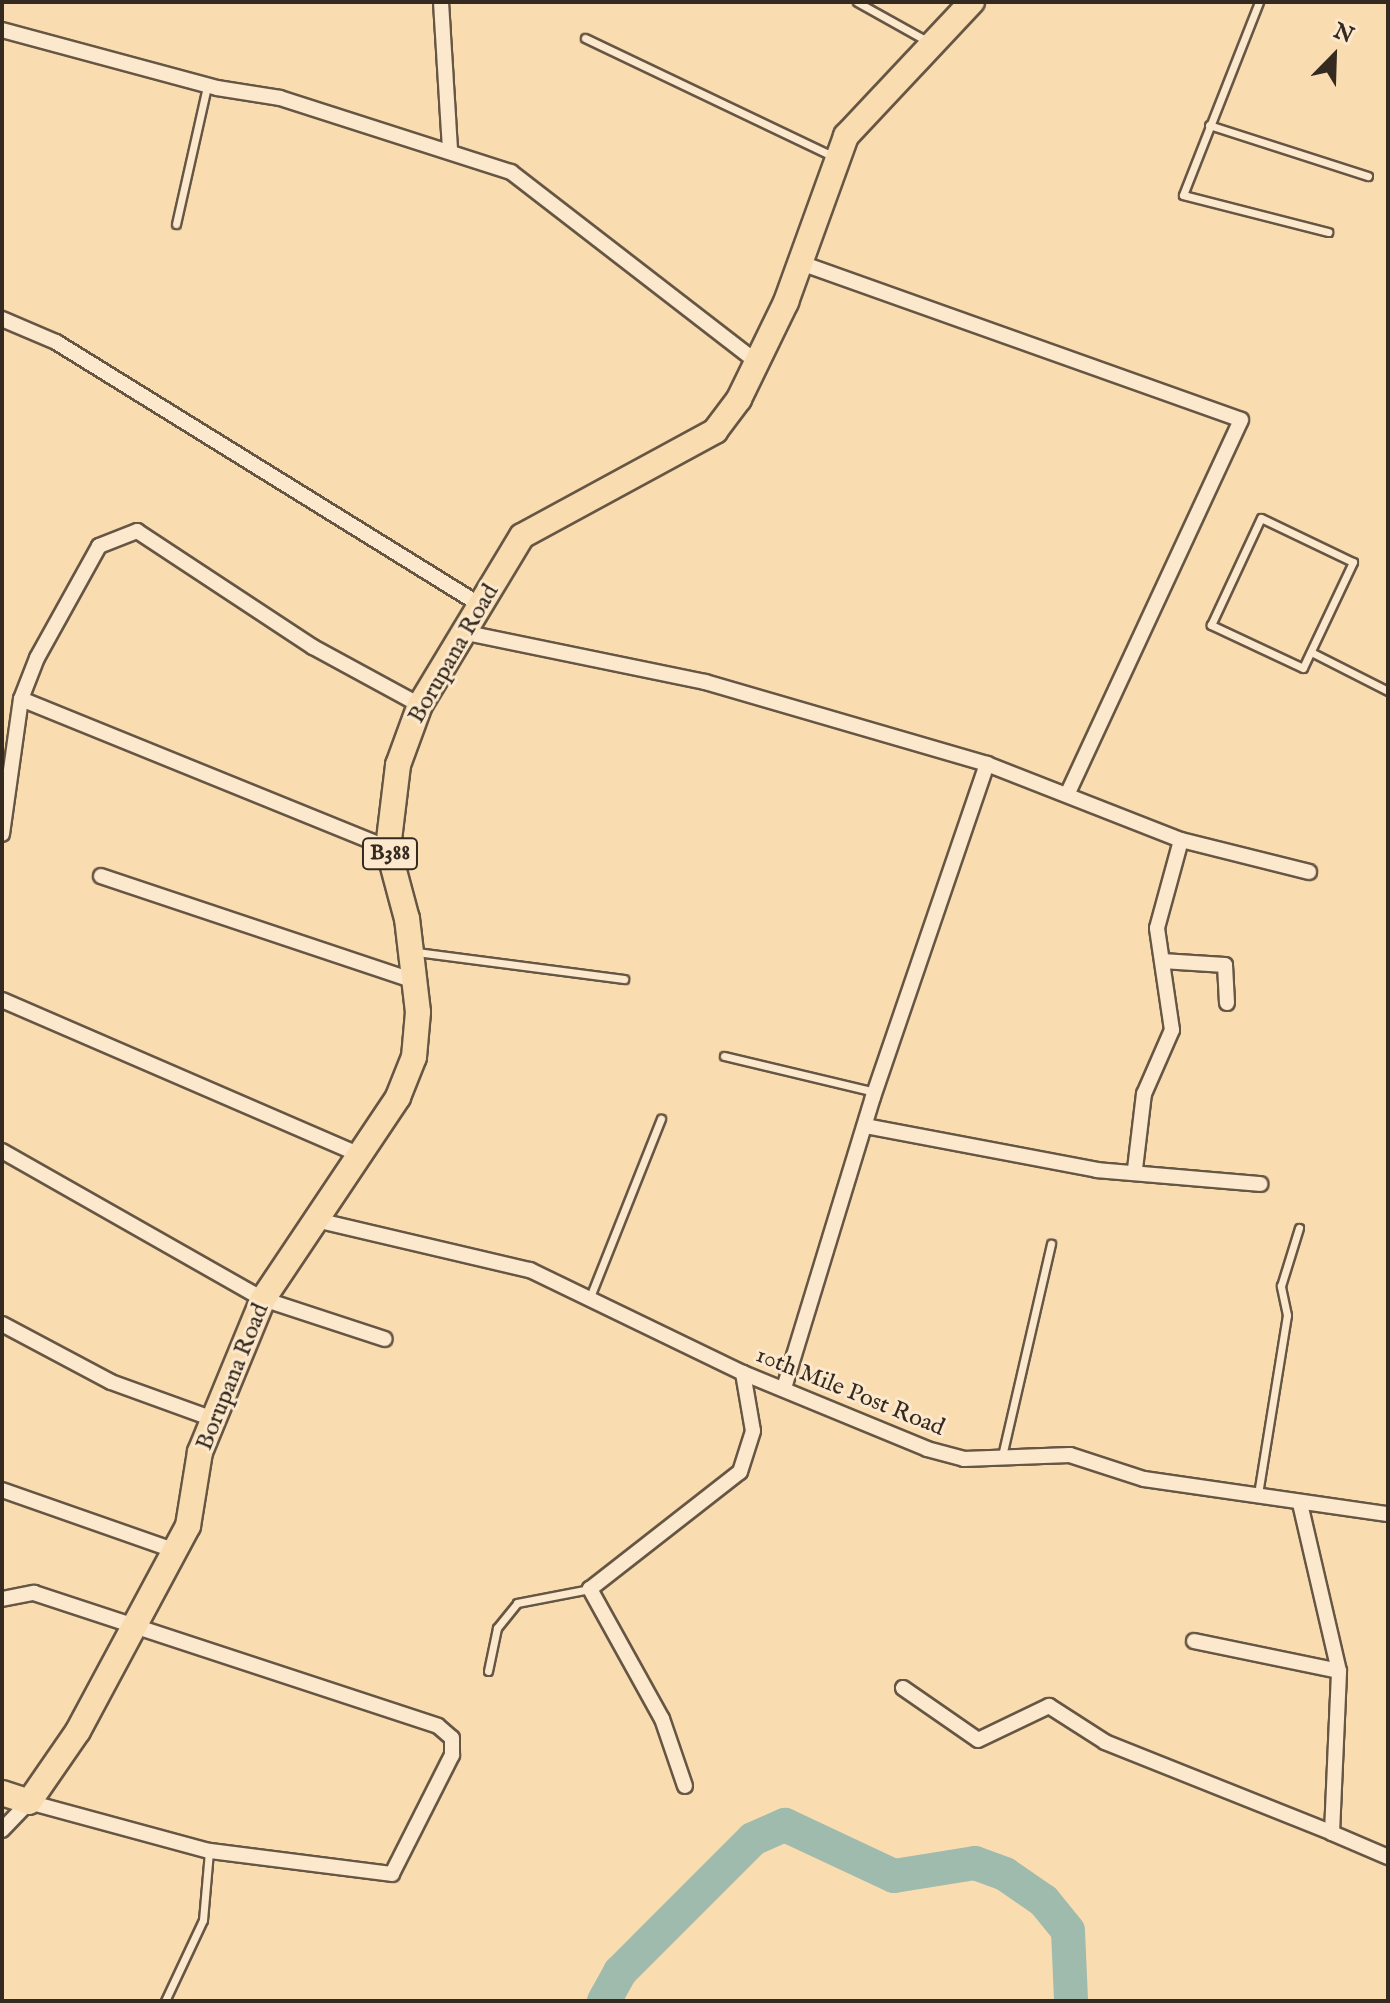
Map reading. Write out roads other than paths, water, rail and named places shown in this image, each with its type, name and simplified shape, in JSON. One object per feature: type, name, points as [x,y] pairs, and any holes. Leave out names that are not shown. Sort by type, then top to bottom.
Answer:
[{"type":"main road","name":"Borupana Road","points":[[29,1802],[137,1626],[176,1551],[216,1420],[263,1299],[360,1155],[414,1057],[412,980],[405,901],[388,848],[398,765],[420,705],[467,633],[522,536],[715,431],[757,362],[798,262],[835,157],[930,43],[972,2]]},
{"type":"main road","points":[[2,1793],[29,1802]]},
{"type":"street","points":[[441,2],[450,150]]},
{"type":"street","points":[[2,30],[207,85],[280,98],[511,172],[586,224],[757,362]]},
{"type":"street","points":[[798,262],[1241,420],[1067,795]]},
{"type":"street","points":[[2,319],[56,342],[482,606]]},
{"type":"street","points":[[2,834],[21,699],[99,546],[137,531],[313,647],[420,705]]},
{"type":"street","points":[[467,633],[705,682],[987,764],[1181,840],[1309,872]]},
{"type":"street","points":[[21,699],[388,848]]},
{"type":"street","points":[[784,1388],[875,1092],[987,764]]},
{"type":"street","points":[[1135,1169],[1144,1094],[1172,1030],[1157,928],[1181,840]]},
{"type":"street","points":[[101,876],[412,980]]},
{"type":"street","points":[[1162,961],[1225,965],[1227,1003]]},
{"type":"street","points":[[2,1000],[360,1155]]},
{"type":"street","points":[[865,1126],[1013,1157],[1260,1184]]},
{"type":"street","points":[[2,1151],[263,1299],[385,1339]]},
{"type":"street","name":"10th Mile Post Road","points":[[316,1220],[530,1270],[743,1373],[927,1449],[964,1459],[1070,1455],[1144,1479],[1388,1514]]},
{"type":"street","points":[[2,1324],[111,1382],[216,1420]]},
{"type":"street","points":[[685,1786],[662,1719],[590,1589],[740,1472],[753,1431],[743,1373]]},
{"type":"street","points":[[2,1490],[176,1551]]},
{"type":"street","points":[[1300,1503],[1339,1671],[1332,1833]]},
{"type":"street","points":[[2,1599],[34,1593],[438,1726],[452,1738],[452,1755],[392,1874],[209,1851],[29,1802],[2,1830]]},
{"type":"street","points":[[1194,1641],[1339,1671]]},
{"type":"street","points":[[903,1688],[978,1740],[1049,1706],[1105,1742],[1388,1857]]},
{"type":"lane","points":[[857,2],[930,43]]},
{"type":"lane","points":[[1259,2],[1183,195],[1328,232]]},
{"type":"lane","points":[[585,38],[835,157]]},
{"type":"lane","points":[[176,224],[207,85]]},
{"type":"lane","points":[[1209,125],[1368,176]]},
{"type":"lane","points":[[1261,518],[1353,562],[1311,652],[1303,668],[1211,625],[1261,518]]},
{"type":"lane","points":[[1311,652],[1388,691]]},
{"type":"lane","points":[[410,951],[624,979]]},
{"type":"lane","points":[[724,1056],[875,1092]]},
{"type":"lane","points":[[590,1297],[661,1119]]},
{"type":"lane","points":[[1258,1496],[1287,1315],[1281,1286],[1299,1228]]},
{"type":"lane","points":[[1002,1457],[1051,1244]]},
{"type":"lane","points":[[488,1671],[497,1628],[517,1603],[590,1589]]},
{"type":"lane","points":[[165,2001],[203,1920],[209,1851]]},
{"type":"waterway","points":[[604,2001],[620,1972],[753,1839],[785,1825],[894,1876],[975,1863],[1005,1874],[1044,1901],[1068,1931],[1071,2001]]}]
